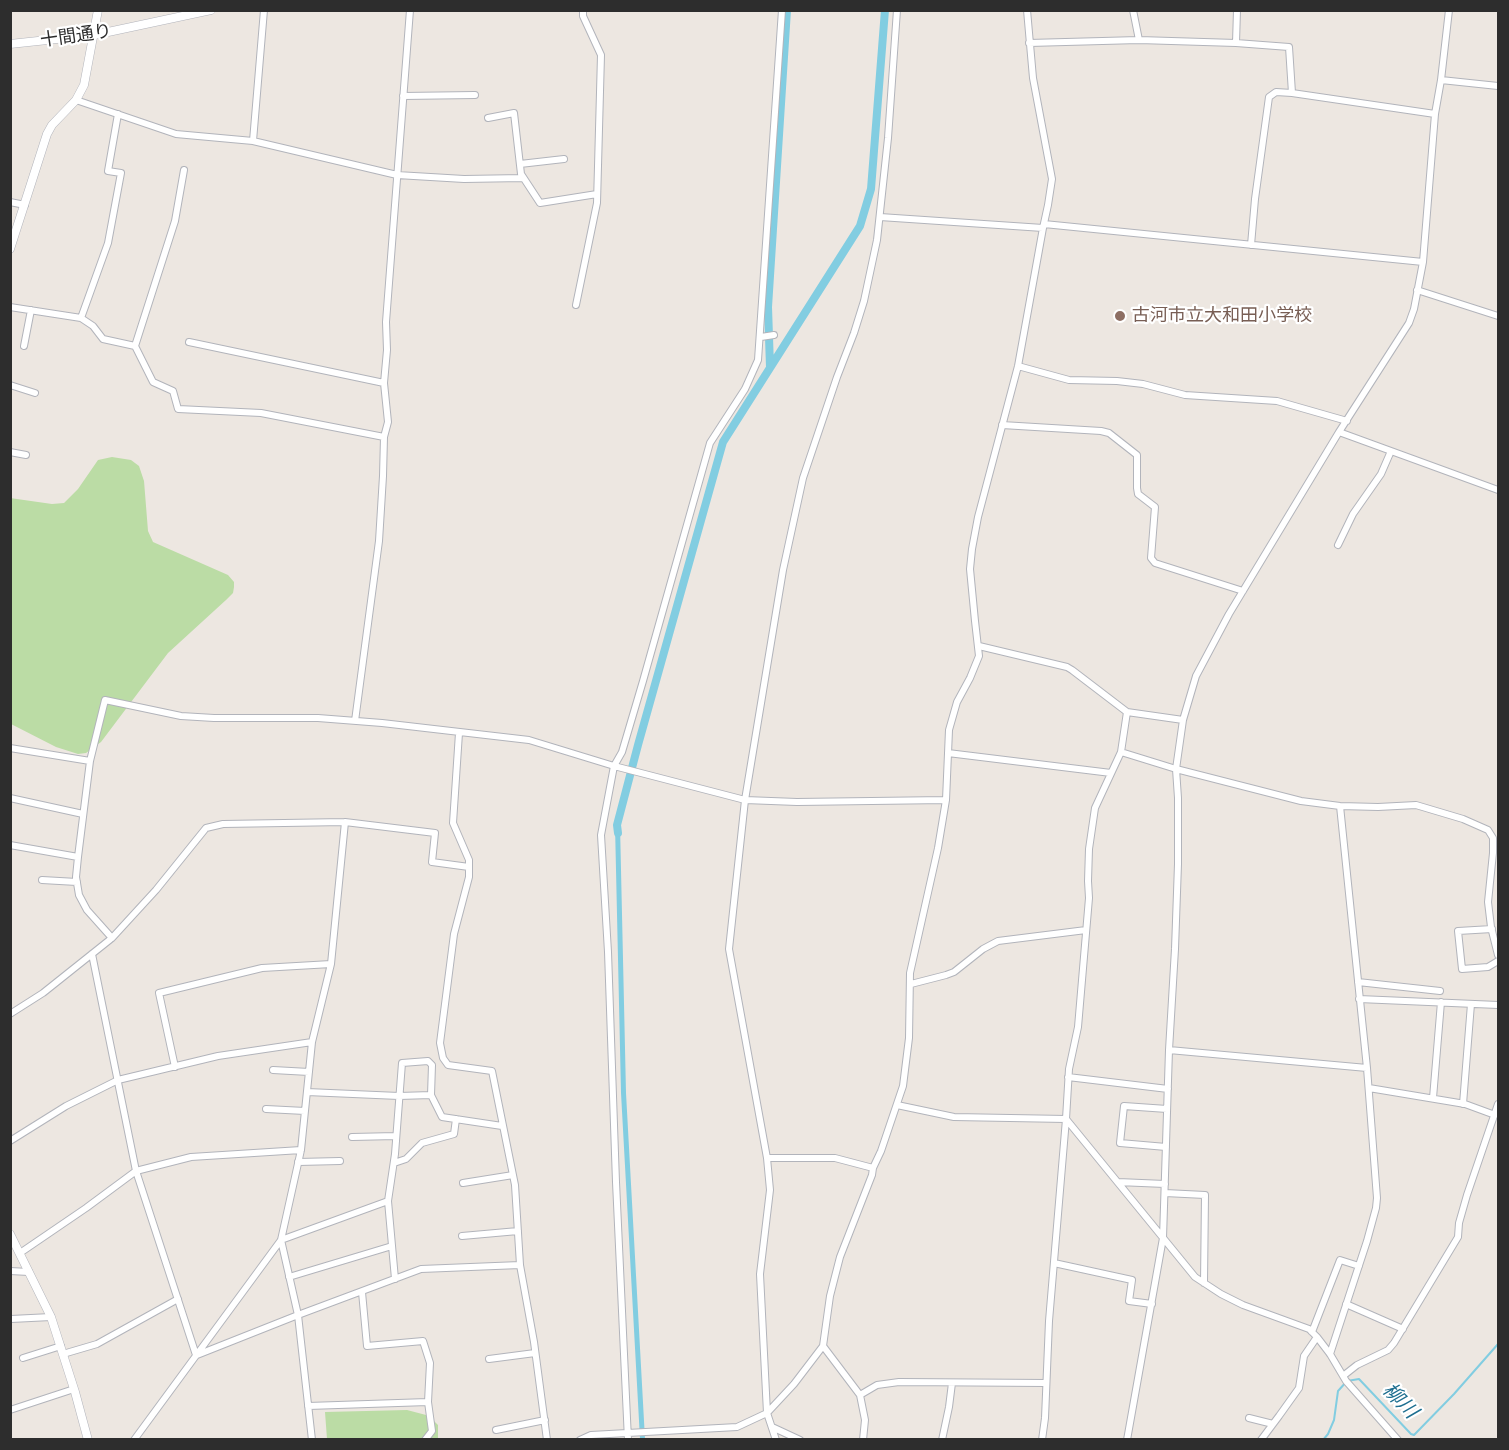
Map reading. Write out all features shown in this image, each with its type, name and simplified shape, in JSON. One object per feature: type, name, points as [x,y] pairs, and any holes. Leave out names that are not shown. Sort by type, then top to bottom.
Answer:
[{"type":"street","points":[[10,249],[47,134],[52,125],[76,100],[84,85],[98,10]]},
{"type":"street","name":"十間通り","points":[[10,44],[94,35],[211,10]]},
{"type":"street","points":[[253,141],[264,10]]},
{"type":"street","points":[[355,721],[379,541],[384,437],[388,422],[384,383],[387,350],[386,322],[410,10]]},
{"type":"street","points":[[576,305],[597,203],[601,55],[583,16],[583,10]]},
{"type":"street","points":[[628,1436],[601,835],[614,766],[622,752],[710,443],[745,389],[759,360],[767,210],[782,10]]},
{"type":"street","points":[[776,1440],[767,1413],[760,1274],[770,1190],[767,1158],[729,949],[745,800],[783,570],[803,478],[864,301],[877,240],[888,138],[897,10]]},
{"type":"street","points":[[580,1440],[591,1435],[628,1436],[737,1427],[767,1413],[794,1384],[823,1346],[840,1257],[903,1086],[909,1038],[910,973],[938,848],[946,800],[949,730],[957,702],[979,656],[971,559],[978,517],[1018,366],[1052,179],[1033,78],[1027,10]]},
{"type":"street","points":[[1133,10],[1139,40]]},
{"type":"street","points":[[1236,43],[1237,10]]},
{"type":"street","points":[[1127,1440],[1163,1238],[1178,864],[1176,769],[1183,720],[1196,676],[1243,591],[1339,432],[1409,323],[1423,262],[1435,114],[1449,10]]},
{"type":"street","points":[[1029,44],[1139,40],[1289,47],[1292,93]]},
{"type":"street","points":[[1441,80],[1498,86]]},
{"type":"street","points":[[1251,244],[1269,97],[1276,92],[1435,114]]},
{"type":"street","points":[[403,96],[475,95]]},
{"type":"street","points":[[76,100],[176,134],[253,141],[397,176],[464,179],[523,178]]},
{"type":"street","points":[[488,118],[514,113],[521,174],[540,203],[597,194]]},
{"type":"street","points":[[81,318],[108,243],[121,173],[108,171],[118,114]]},
{"type":"street","points":[[520,164],[564,159]]},
{"type":"street","points":[[184,170],[176,222],[135,346],[153,382],[173,391],[178,409],[261,413],[384,437]]},
{"type":"street","points":[[10,202],[25,205]]},
{"type":"street","points":[[880,217],[1043,226],[1423,262]]},
{"type":"street","points":[[1417,290],[1498,316]]},
{"type":"street","points":[[10,307],[81,318],[93,326],[103,339],[135,346]]},
{"type":"street","points":[[24,346],[31,310]]},
{"type":"street","points":[[760,337],[774,334]]},
{"type":"street","points":[[189,342],[384,383]]},
{"type":"street","points":[[1018,366],[1069,380],[1117,381],[1143,384],[1185,395],[1277,401],[1347,420]]},
{"type":"street","points":[[10,385],[35,393]]},
{"type":"street","points":[[1002,425],[1109,433],[1137,455],[1138,494],[1155,507],[1151,558],[1155,562],[1243,591]]},
{"type":"street","points":[[1339,432],[1498,490]]},
{"type":"street","points":[[1338,545],[1353,514],[1381,474],[1391,451]]},
{"type":"street","points":[[10,452],[26,455]]},
{"type":"street","points":[[979,646],[1067,667],[1127,712],[1183,720]]},
{"type":"street","points":[[112,938],[87,910],[79,895],[77,882],[90,761],[105,700],[181,716],[318,718],[529,740],[614,766],[745,800],[797,802],[946,800]]},
{"type":"street","points":[[1042,1440],[1068,1077],[1078,1027],[1089,898],[1089,849],[1095,808],[1121,752],[1127,712]]},
{"type":"street","points":[[459,733],[453,823],[469,860],[469,877],[454,934],[440,1043],[443,1058],[448,1065],[492,1071],[515,1185],[520,1265],[548,1440]]},
{"type":"street","points":[[10,748],[90,761]]},
{"type":"street","points":[[1121,752],[1176,769],[1301,801],[1340,806],[1416,805],[1462,819],[1488,830],[1492,838],[1493,853],[1488,902],[1491,929],[1498,955]]},
{"type":"street","points":[[948,753],[1111,773]]},
{"type":"street","points":[[10,798],[83,814]]},
{"type":"street","points":[[1330,1354],[1359,1266],[1377,1198],[1369,1088],[1340,806]]},
{"type":"street","points":[[10,1014],[43,993],[112,938],[156,890],[206,828],[223,824],[345,822],[435,832],[432,862],[469,867]]},
{"type":"street","points":[[134,1440],[281,1240],[301,1150],[312,1042],[332,964],[345,822]]},
{"type":"street","points":[[10,845],[78,856]]},
{"type":"street","points":[[42,880],[77,882]]},
{"type":"street","points":[[1491,929],[1458,931],[1462,969],[1488,967],[1498,961]]},
{"type":"street","points":[[911,984],[954,972],[983,949],[998,941],[1086,930]]},
{"type":"street","points":[[92,954],[136,1171],[196,1355]]},
{"type":"street","points":[[175,1067],[159,993],[262,968],[332,964]]},
{"type":"street","points":[[1358,982],[1440,991]]},
{"type":"street","points":[[1359,999],[1498,1005]]},
{"type":"street","points":[[1432,1098],[1441,1002]]},
{"type":"street","points":[[1463,1104],[1472,1004]]},
{"type":"street","points":[[10,1141],[66,1106],[118,1080],[218,1056],[312,1042]]},
{"type":"street","points":[[1169,1050],[1367,1068]]},
{"type":"street","points":[[395,1279],[388,1201],[394,1163],[402,1063],[428,1061],[432,1065],[431,1095],[442,1117],[502,1126]]},
{"type":"street","points":[[273,1070],[309,1072]]},
{"type":"street","points":[[1068,1077],[1168,1089]]},
{"type":"street","points":[[1369,1088],[1463,1104],[1495,1115]]},
{"type":"street","points":[[307,1092],[431,1095]]},
{"type":"street","points":[[1343,1376],[1357,1365],[1388,1350],[1458,1237],[1459,1223],[1467,1195],[1498,1104]]},
{"type":"street","points":[[897,1105],[954,1117],[1066,1119],[1195,1277],[1243,1305],[1309,1329],[1330,1354],[1343,1376],[1398,1440]]},
{"type":"street","points":[[1166,1146],[1120,1143],[1124,1106],[1167,1109]]},
{"type":"street","points":[[266,1109],[305,1111]]},
{"type":"street","points":[[394,1163],[406,1159],[422,1143],[454,1134],[456,1119]]},
{"type":"street","points":[[352,1137],[396,1136]]},
{"type":"street","points":[[20,1253],[136,1171],[191,1157],[301,1150]]},
{"type":"street","points":[[767,1158],[835,1158],[873,1168]]},
{"type":"street","points":[[298,1162],[340,1161]]},
{"type":"street","points":[[463,1183],[513,1175]]},
{"type":"street","points":[[1118,1182],[1165,1184]]},
{"type":"street","points":[[1165,1193],[1205,1195],[1204,1283]]},
{"type":"street","points":[[281,1240],[388,1201]]},
{"type":"street","points":[[462,1236],[518,1231]]},
{"type":"street","points":[[10,1234],[51,1317],[88,1440]]},
{"type":"street","points":[[281,1240],[298,1315],[312,1440]]},
{"type":"street","points":[[289,1277],[392,1246]]},
{"type":"street","points":[[1312,1332],[1340,1260],[1359,1266]]},
{"type":"street","points":[[1053,1263],[1132,1280],[1129,1301],[1152,1304]]},
{"type":"street","points":[[196,1355],[421,1269],[520,1265]]},
{"type":"street","points":[[10,1271],[29,1272]]},
{"type":"street","points":[[362,1292],[367,1346],[423,1341],[430,1363],[428,1402],[432,1431],[425,1440]]},
{"type":"street","points":[[63,1354],[97,1344],[178,1299]]},
{"type":"street","points":[[1346,1304],[1403,1329]]},
{"type":"street","points":[[11,1319],[51,1317]]},
{"type":"street","points":[[1260,1440],[1299,1388],[1304,1356],[1317,1337]]},
{"type":"street","points":[[23,1359],[61,1346]]},
{"type":"street","points":[[823,1346],[860,1395],[865,1420],[863,1440]]},
{"type":"street","points":[[489,1359],[535,1353]]},
{"type":"street","points":[[860,1395],[877,1385],[899,1382],[1046,1383]]},
{"type":"street","points":[[942,1440],[952,1383]]},
{"type":"street","points":[[10,1410],[74,1389]]},
{"type":"street","points":[[308,1406],[428,1402]]},
{"type":"street","points":[[1249,1418],[1273,1424]]},
{"type":"street","points":[[496,1430],[545,1420]]},
{"type":"street","points":[[772,1427],[800,1440]]},
{"type":"green space","points":[[112,457],[131,460],[139,466],[144,481],[148,531],[153,542],[228,575],[234,582],[234,587],[233,593],[226,600],[168,653],[101,742],[86,753],[78,754],[56,747],[11,724],[10,498],[52,504],[64,503],[78,489],[98,460]]},
{"type":"green space","points":[[407,1410],[432,1419],[438,1425],[438,1439],[327,1439],[325,1412]]},
{"type":"water","points":[[615,825],[620,825],[626,1093],[645,1439],[640,1439],[621,1093]]},
{"type":"waterway","points":[[770,367],[768,307],[787,10]]},
{"type":"waterway","points":[[618,833],[617,825],[638,745],[723,442],[860,226],[871,189],[885,10]]},
{"type":"waterway","name":"柳川","points":[[1323,1440],[1334,1420],[1338,1391],[1347,1381],[1359,1379],[1414,1435],[1498,1344]]},
{"type":"place","name":"古河市立大和田小学校","points":[[1120,316]]}]
